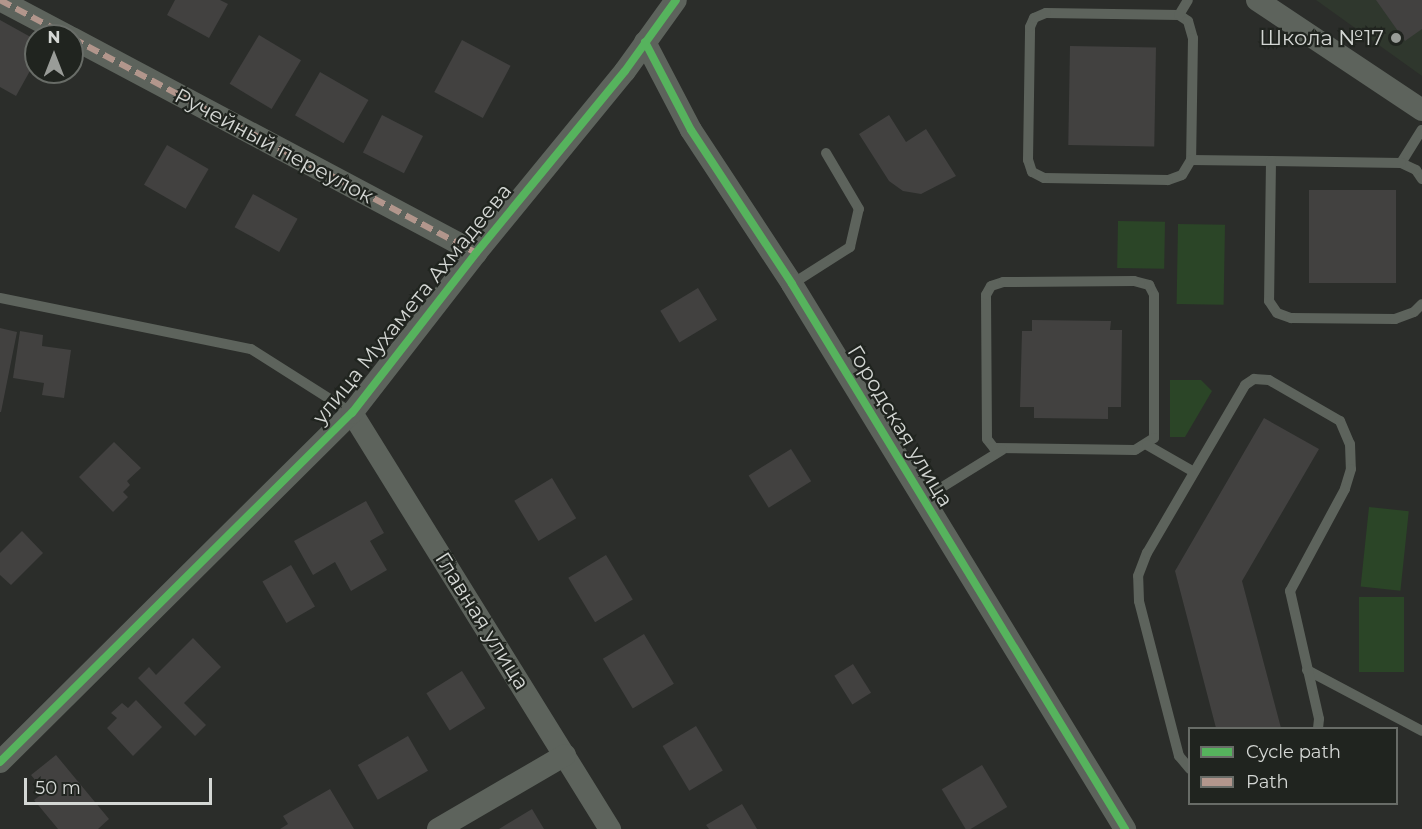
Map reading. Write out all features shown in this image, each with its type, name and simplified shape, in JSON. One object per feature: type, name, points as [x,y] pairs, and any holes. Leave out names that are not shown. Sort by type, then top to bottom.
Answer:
[{"type":"street","points":[[0,0],[45,24]]},
{"type":"street","points":[[1257,0],[1422,110]]},
{"type":"street","name":"улица Мухамета Ахмадеева","points":[[0,762],[352,413],[476,253],[645,42],[673,1]]},
{"type":"street","name":"Городская улица","points":[[645,42],[691,130],[792,284],[1125,829]]},
{"type":"street","name":"Ручейный переулок","points":[[84,44],[476,253]]},
{"type":"street","name":"Главная улица","points":[[352,413],[610,829]]},
{"type":"street","points":[[438,829],[565,755]]},
{"type":"lane","points":[[1179,15],[1188,0]]},
{"type":"lane","points":[[1046,13],[1179,15],[1188,21],[1193,38],[1191,160],[1182,175],[1168,180],[1044,178],[1032,172],[1028,160],[1030,27],[1034,18],[1046,13]]},
{"type":"lane","points":[[1401,163],[1422,130]]},
{"type":"lane","points":[[792,284],[850,247],[859,209],[826,153]]},
{"type":"lane","points":[[1191,160],[1401,163],[1416,170],[1422,179]]},
{"type":"lane","points":[[1271,161],[1269,301],[1277,313],[1291,318],[1395,319],[1414,312],[1422,304]]},
{"type":"lane","points":[[1134,281],[1149,285],[1154,295],[1154,438],[1147,445],[1135,450],[1002,450],[993,448],[987,439],[986,295],[991,286],[1003,282],[1134,281]]},
{"type":"lane","points":[[0,298],[251,349],[352,413]]},
{"type":"lane","points":[[1188,767],[1179,756],[1137,590],[1141,565],[1245,385],[1254,379],[1269,380],[1340,422],[1352,458],[1349,479],[1290,591],[1306,670],[1319,719],[1318,727]]},
{"type":"lane","points":[[1147,445],[1194,472]]},
{"type":"lane","points":[[923,499],[1002,450]]},
{"type":"lane","points":[[1306,670],[1422,731]]},
{"type":"shaded area","name":"Школа №17","points":[[1316,0],[1422,0],[1422,76]]},
{"type":"green space","points":[[1118,221],[1165,222],[1164,269],[1117,268]]},
{"type":"green space","points":[[1178,224],[1225,225],[1224,305],[1177,304]]},
{"type":"green space","points":[[1170,380],[1201,380],[1212,391],[1185,437],[1170,437]]},
{"type":"green space","points":[[1369,507],[1409,511],[1400,591],[1361,587]]},
{"type":"green space","points":[[1359,597],[1404,597],[1404,672],[1359,672]]},
{"type":"building","points":[[175,0],[220,0],[228,4],[209,38],[167,15]]},
{"type":"building","points":[[1376,0],[1422,0],[1422,29],[1405,41]]},
{"type":"building","points":[[0,20],[24,33],[24,82],[16,96],[0,87]]},
{"type":"building","points":[[259,35],[301,60],[272,109],[230,84]]},
{"type":"building","points":[[462,40],[511,66],[483,118],[434,92]]},
{"type":"building","points":[[1070,46],[1156,48],[1154,146],[1068,145]]},
{"type":"building","points":[[320,72],[368,100],[343,143],[295,115]]},
{"type":"building","points":[[382,115],[423,136],[404,173],[363,152]]},
{"type":"building","points":[[889,115],[906,142],[926,129],[956,176],[921,194],[903,191],[889,181],[859,134]]},
{"type":"building","points":[[167,145],[209,169],[186,209],[144,185]]},
{"type":"building","points":[[1309,190],[1396,190],[1396,283],[1309,283]]},
{"type":"building","points":[[253,194],[298,219],[279,252],[235,227]]},
{"type":"building","points":[[698,288],[717,320],[679,342],[660,311]]},
{"type":"building","points":[[1032,320],[1111,321],[1110,330],[1122,330],[1121,407],[1108,407],[1108,419],[1034,418],[1034,407],[1020,407],[1022,331],[1032,331]]},
{"type":"building","points":[[0,328],[17,332],[1,412],[0,412]]},
{"type":"building","points":[[20,331],[43,335],[42,346],[71,350],[64,398],[42,395],[44,383],[13,378]]},
{"type":"building","points":[[1264,418],[1319,449],[1242,581],[1281,727],[1216,727],[1175,571]]},
{"type":"building","points":[[114,442],[141,468],[127,481],[130,485],[123,492],[128,497],[113,512],[79,477]]},
{"type":"building","points":[[791,449],[811,481],[769,508],[749,475]]},
{"type":"building","points":[[552,478],[576,518],[538,541],[514,501]]},
{"type":"building","points":[[366,501],[384,533],[370,541],[387,570],[351,591],[335,562],[313,575],[294,541]]},
{"type":"building","points":[[22,531],[43,553],[11,585],[0,575],[0,553]]},
{"type":"building","points":[[606,555],[633,600],[595,622],[568,578]]},
{"type":"building","points":[[291,565],[315,607],[286,623],[262,582]]},
{"type":"building","points":[[644,634],[674,684],[633,708],[603,659]]},
{"type":"building","points":[[193,638],[221,667],[184,703],[206,725],[195,736],[138,678],[149,667],[156,675]]},
{"type":"building","points":[[853,664],[871,693],[852,704],[834,676]]},
{"type":"building","points":[[462,671],[485,708],[450,731],[426,693]]},
{"type":"building","points":[[136,700],[162,727],[133,756],[107,728],[117,718],[111,713],[122,703],[128,708]]},
{"type":"building","points":[[696,726],[723,771],[689,791],[663,746]]},
{"type":"building","points":[[408,736],[428,771],[378,800],[358,765]]},
{"type":"building","points":[[56,755],[109,819],[98,829],[58,829],[34,800],[45,792],[31,775]]},
{"type":"building","points":[[982,765],[1007,807],[971,829],[966,829],[942,789]]},
{"type":"building","points":[[330,789],[354,829],[280,829],[288,824],[283,816]]},
{"type":"building","points":[[742,804],[757,829],[709,829],[706,825]]},
{"type":"building","points":[[532,809],[544,829],[499,829]]},
{"type":"marked path","points":[[0,0],[45,24]]},
{"type":"marked path","points":[[84,44],[476,253]]},
{"type":"cycle path","points":[[0,762],[352,413],[476,253],[625,71],[676,0]]},
{"type":"cycle path","points":[[645,42],[691,130],[792,284],[1125,829]]},
{"type":"place","name":"Школа №17","points":[[1396,38]]}]
